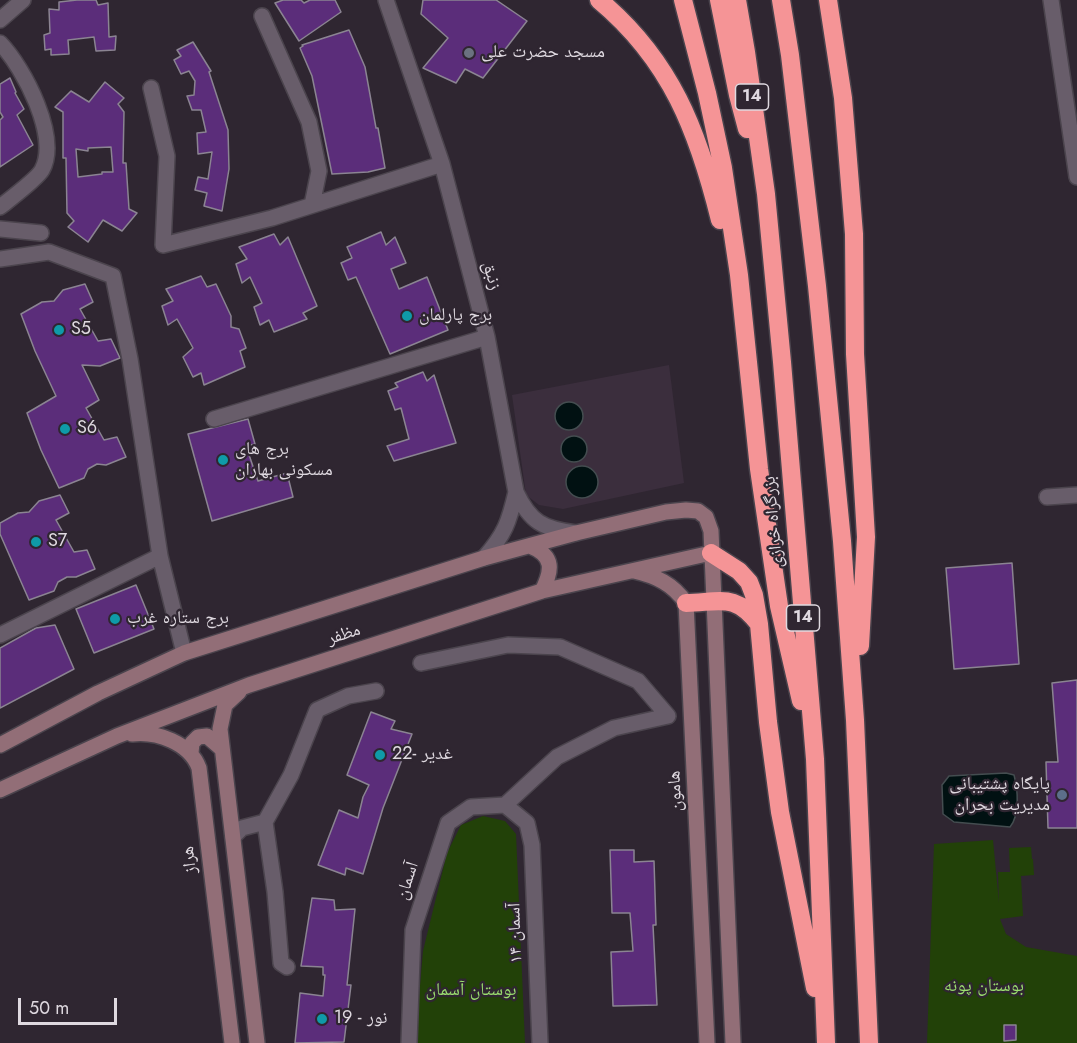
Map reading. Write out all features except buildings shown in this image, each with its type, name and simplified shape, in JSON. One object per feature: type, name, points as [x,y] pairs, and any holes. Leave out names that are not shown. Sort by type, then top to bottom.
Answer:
[{"type":"highway","points":[[599,0],[629,27],[659,63],[696,136],[714,195],[746,337]]},
{"type":"highway","points":[[683,0],[707,93],[723,168],[746,337],[759,469],[779,606],[814,759]]},
{"type":"highway","points":[[719,0],[738,94],[766,194]]},
{"type":"highway","name":"بزرگراه خرازی","points":[[737,0],[766,194],[782,362],[814,759],[826,1043]]},
{"type":"highway","name":"14","points":[[781,0],[790,56],[817,286],[842,541],[855,720],[869,1043]]},
{"type":"highway","points":[[828,0],[843,98],[854,234],[855,354],[866,537],[855,720]]},
{"type":"highway","points":[[711,553],[739,572],[749,582],[754,595],[780,812],[826,1043]]},
{"type":"highway","points":[[686,603],[730,601],[740,604],[759,624]]},
{"type":"street","points":[[0,20],[22,0]]},
{"type":"street","name":"زنبق","points":[[386,0],[442,164],[487,337],[516,492],[524,509],[537,522],[553,530],[576,533]]},
{"type":"street","points":[[1051,0],[1077,177]]},
{"type":"street","points":[[262,16],[309,122],[318,171],[312,205]]},
{"type":"street","points":[[0,43],[9,52],[38,103],[48,153],[42,172],[0,207]]},
{"type":"street","points":[[152,88],[167,156],[163,245],[312,205],[442,164]]},
{"type":"street","points":[[0,229],[41,233]]},
{"type":"street","points":[[0,259],[49,252],[113,276],[130,359],[160,556],[184,653]]},
{"type":"street","points":[[214,418],[487,337]]},
{"type":"street","points":[[484,558],[500,540],[510,520],[516,492]]},
{"type":"street","points":[[1047,497],[1077,495]]},
{"type":"street","name":"مظفر","points":[[0,745],[98,693],[184,653],[484,558],[666,512],[698,511],[706,517],[711,531],[711,553],[542,591],[249,686],[117,736],[0,790]]},
{"type":"street","points":[[530,546],[541,550],[550,567],[542,591]]},
{"type":"street","points":[[711,553],[733,1043]]},
{"type":"street","points":[[0,635],[160,556]]},
{"type":"street","points":[[631,570],[652,575],[680,593],[686,603]]},
{"type":"street","name":"هامون","points":[[686,603],[707,1043]]},
{"type":"street","points":[[421,663],[508,645],[560,647],[638,681],[668,716],[614,728],[557,757],[505,805]]},
{"type":"street","points":[[249,686],[232,697],[225,705],[220,729],[257,1043]]},
{"type":"street","points":[[287,967],[280,963],[275,892],[265,822],[291,775],[317,711],[348,696],[376,691]]},
{"type":"street","points":[[117,736],[150,734],[174,742],[191,753],[192,743],[198,737],[207,736],[222,749]]},
{"type":"street","name":"هراز","points":[[191,753],[199,768],[232,1043]]},
{"type":"street","name":"آسمان ۱۴","points":[[505,805],[527,823],[532,845],[540,1043]]},
{"type":"street","name":"آسمان","points":[[409,1043],[413,930],[448,823],[471,807],[505,805]]},
{"type":"street","points":[[230,813],[265,822]]},
{"type":"street","points":[[232,837],[242,828],[265,822]]},
{"type":"shaded area","points":[[669,365],[684,483],[563,509],[539,505],[526,495],[512,395]]},
{"type":"shaded area","points":[[569,402],[579,406],[583,416],[579,426],[569,430],[559,426],[555,416],[559,406]]},
{"type":"shaded area","points":[[574,436],[584,439],[587,449],[584,459],[574,462],[564,459],[561,449],[564,439]]},
{"type":"shaded area","points":[[582,466],[593,471],[598,482],[593,493],[582,498],[571,493],[566,482],[571,471]]},
{"type":"shaded area","points":[[1006,773],[1014,775],[1017,795],[1017,809],[1010,827],[954,822],[943,814],[942,785],[949,776]]},
{"type":"green space","name":"بوستان آسمان","points":[[483,816],[505,821],[516,834],[525,1043],[415,1043],[423,951],[447,853],[461,825]]},
{"type":"green space","name":"بوستان پونه","points":[[993,840],[999,903],[998,872],[1010,872],[1009,848],[1031,847],[1033,859],[1034,875],[1021,876],[1023,916],[1000,919],[1006,934],[1026,947],[1077,956],[1077,1043],[927,1043],[934,844]]},
{"type":"place","name":"مسجد حضرت علی","points":[[469,53]]},
{"type":"place","name":"برج پارلمان","points":[[407,316]]},
{"type":"place","name":"S5","points":[[59,330]]},
{"type":"place","name":"S6","points":[[65,429]]},
{"type":"place","name":"برج های مسکونی بهاران","points":[[223,460]]},
{"type":"place","name":"S7","points":[[36,542]]},
{"type":"place","name":"برج ستاره غرب","points":[[115,619]]},
{"type":"place","name":"22- غدیر","points":[[380,755]]},
{"type":"place","name":"پایگاه پشتیبانی مدیریت بحران","points":[[1062,795]]},
{"type":"place","name":"19 - نور","points":[[322,1019]]}]
